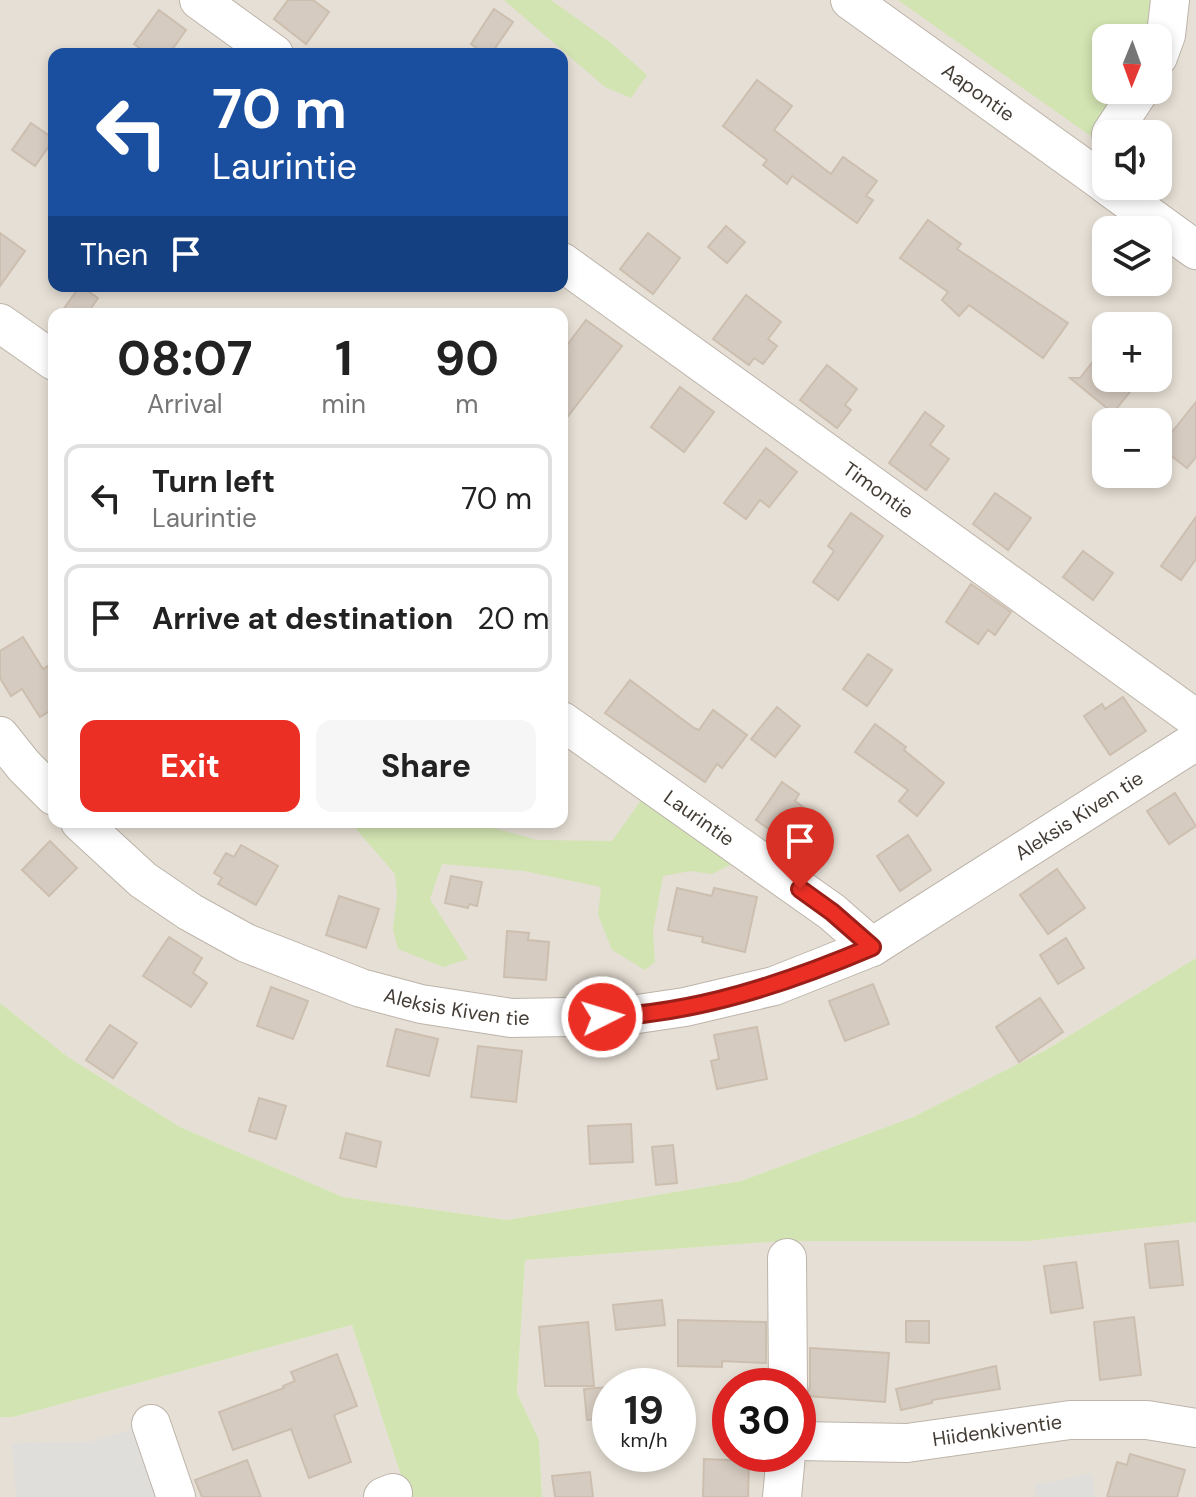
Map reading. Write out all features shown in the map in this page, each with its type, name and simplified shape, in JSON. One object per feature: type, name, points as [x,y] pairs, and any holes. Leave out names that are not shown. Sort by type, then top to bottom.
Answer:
[{"type":"street","points":[[199,0],[266,48]]},
{"type":"street","name":"Aapontie","points":[[850,0],[1092,164]]},
{"type":"street","points":[[1167,24],[1170,0]]},
{"type":"street","name":"Aapontie","points":[[1137,200],[1196,250]]},
{"type":"street","name":"Timontie","points":[[568,266],[1196,719]]},
{"type":"street","points":[[0,323],[48,357]]},
{"type":"street","name":"Laurintie","points":[[568,725],[832,912],[872,947]]},
{"type":"street","points":[[0,736],[48,790]]},
{"type":"street","name":"Aleksis Kiven tie","points":[[87,828],[143,880],[190,912],[246,943],[361,988],[432,1006],[511,1018],[624,1016],[685,1007],[774,986],[872,947],[1196,741]]},
{"type":"street","points":[[787,1258],[788,1368]]},
{"type":"street","name":"Hiidenkiventie","points":[[816,1441],[907,1443],[1070,1420],[1147,1420],[1196,1428]]},
{"type":"street","points":[[151,1424],[176,1497]]},
{"type":"street","points":[[782,1497],[784,1472]]},
{"type":"shaded area","points":[[0,0],[1196,0],[1196,958],[1044,1051],[913,1117],[741,1181],[507,1220],[343,1197],[180,1127],[68,1057],[0,1003]]},
{"type":"shaded area","points":[[1196,1222],[1196,1497],[542,1497],[539,1440],[517,1393],[525,1260],[782,1241],[1029,1241]]},
{"type":"shaded area","points":[[352,1325],[408,1497],[0,1497],[0,1417],[13,1417]]},
{"type":"shaded area","points":[[151,1424],[176,1497],[16,1497],[12,1443],[89,1442]]},
{"type":"shaded area","points":[[1092,1473],[1095,1497],[1036,1497],[1034,1485]]},
{"type":"green space","points":[[504,0],[551,0],[611,43],[647,75],[631,98],[605,87],[568,55],[568,48],[560,48]]},
{"type":"green space","points":[[898,0],[1156,0],[1151,24],[1092,24],[1092,104],[1114,104],[1105,120],[1092,120],[1092,137]]},
{"type":"green space","points":[[642,799],[734,863],[712,874],[690,871],[663,876],[653,931],[655,962],[645,970],[612,950],[598,915],[601,887],[524,871],[442,864],[430,899],[468,959],[443,967],[398,949],[393,929],[397,894],[395,874],[355,828],[494,828],[537,840],[612,841]]},
{"type":"green space","points":[[1196,958],[1196,1222],[1029,1241],[782,1241],[525,1260],[517,1393],[539,1440],[542,1497],[408,1497],[352,1325],[13,1417],[0,1417],[0,1003],[68,1057],[180,1127],[343,1197],[507,1220],[741,1181],[913,1117],[1044,1051]]},
{"type":"building","points":[[288,0],[313,0],[329,12],[306,44],[274,19]]},
{"type":"building","points":[[494,9],[513,22],[495,48],[477,48],[471,44]]},
{"type":"building","points":[[159,10],[186,30],[173,48],[140,48],[134,44]]},
{"type":"building","points":[[757,80],[792,106],[774,130],[831,174],[843,157],[877,181],[866,196],[873,200],[857,223],[792,176],[787,184],[763,165],[767,160],[723,126]]},
{"type":"building","points":[[31,123],[48,135],[48,148],[35,166],[12,150]]},
{"type":"building","points":[[928,220],[961,244],[957,249],[1068,323],[1043,358],[969,305],[959,316],[942,300],[948,292],[900,258]]},
{"type":"building","points":[[726,226],[745,242],[727,263],[708,247]]},
{"type":"building","points":[[0,233],[25,251],[0,286]]},
{"type":"building","points":[[648,233],[680,258],[653,294],[620,269]]},
{"type":"building","points":[[76,292],[89,292],[98,298],[91,308],[64,308]]},
{"type":"building","points":[[746,295],[781,322],[768,339],[777,346],[763,364],[754,358],[749,365],[713,339]]},
{"type":"building","points":[[586,320],[622,346],[568,416],[568,344]]},
{"type":"building","points":[[1092,363],[1092,392],[1130,392],[1117,408],[1107,408],[1070,378],[1080,378]]},
{"type":"building","points":[[827,365],[857,389],[845,405],[851,410],[837,428],[800,400]]},
{"type":"building","points":[[680,387],[714,412],[684,452],[651,427]]},
{"type":"building","points":[[1196,402],[1196,457],[1187,468],[1172,456],[1172,432]]},
{"type":"building","points":[[925,412],[944,426],[930,445],[949,459],[926,490],[889,463]]},
{"type":"building","points":[[766,448],[797,472],[769,507],[760,500],[746,519],[724,503]]},
{"type":"building","points":[[995,493],[1031,518],[1008,550],[973,524]]},
{"type":"building","points":[[851,513],[883,536],[838,600],[813,582],[834,551],[828,546]]},
{"type":"building","points":[[1196,517],[1196,559],[1181,580],[1161,566]]},
{"type":"building","points":[[1083,551],[1113,573],[1093,600],[1063,577]]},
{"type":"building","points":[[971,584],[1011,612],[995,635],[988,630],[978,644],[946,622]]},
{"type":"building","points":[[23,637],[43,669],[48,666],[48,712],[40,717],[22,689],[11,696],[0,678],[0,651]]},
{"type":"building","points":[[868,654],[892,670],[867,706],[843,689]]},
{"type":"building","points":[[630,680],[694,728],[699,730],[713,710],[747,735],[722,768],[717,764],[705,782],[605,713]]},
{"type":"building","points":[[1123,697],[1146,731],[1110,755],[1084,716],[1102,704],[1105,709]]},
{"type":"building","points":[[777,707],[800,726],[775,757],[751,739]]},
{"type":"building","points":[[875,724],[906,747],[904,750],[944,783],[917,816],[899,801],[908,790],[855,752]]},
{"type":"building","points":[[782,782],[799,794],[795,801],[814,815],[792,846],[756,820]]},
{"type":"building","points":[[1175,793],[1196,826],[1169,844],[1147,811]]},
{"type":"building","points":[[908,835],[931,870],[900,891],[877,856]]},
{"type":"building","points":[[50,841],[77,868],[49,896],[22,870]]},
{"type":"building","points":[[241,845],[278,866],[256,905],[218,884],[222,878],[214,873],[226,853],[234,857]]},
{"type":"building","points":[[1057,869],[1085,908],[1048,934],[1020,895]]},
{"type":"building","points":[[451,876],[482,882],[477,906],[469,904],[468,908],[445,903]]},
{"type":"building","points":[[677,888],[712,896],[714,888],[757,897],[745,952],[702,942],[703,937],[668,930]]},
{"type":"building","points":[[339,896],[379,909],[366,948],[326,935]]},
{"type":"building","points":[[507,931],[529,933],[528,940],[549,942],[546,980],[504,977]]},
{"type":"building","points":[[169,937],[202,958],[193,973],[207,983],[191,1007],[143,976]]},
{"type":"building","points":[[1066,938],[1084,968],[1058,984],[1040,955]]},
{"type":"building","points":[[873,984],[889,1024],[845,1041],[829,1001]]},
{"type":"building","points":[[271,987],[308,1001],[293,1039],[257,1026]]},
{"type":"building","points":[[1040,998],[1063,1032],[1019,1062],[996,1027]]},
{"type":"building","points":[[110,1025],[137,1043],[113,1078],[86,1060]]},
{"type":"building","points":[[757,1027],[767,1079],[717,1089],[711,1061],[719,1059],[714,1035]]},
{"type":"building","points":[[396,1029],[438,1039],[429,1076],[387,1066]]},
{"type":"building","points":[[478,1046],[522,1051],[516,1102],[471,1097]]},
{"type":"building","points":[[259,1098],[286,1106],[276,1139],[249,1131]]},
{"type":"building","points":[[631,1124],[633,1162],[590,1164],[588,1126]]},
{"type":"building","points":[[346,1133],[381,1142],[376,1167],[340,1158]]},
{"type":"building","points":[[673,1145],[677,1183],[656,1185],[652,1147]]},
{"type":"building","points":[[1178,1241],[1183,1285],[1150,1288],[1145,1244]]},
{"type":"building","points":[[1076,1262],[1083,1308],[1051,1313],[1044,1266]]},
{"type":"building","points":[[662,1300],[665,1325],[616,1330],[613,1305]]},
{"type":"building","points":[[1134,1317],[1141,1375],[1100,1380],[1094,1322]]},
{"type":"building","points":[[678,1320],[766,1322],[766,1363],[722,1361],[722,1367],[678,1366]]},
{"type":"building","points":[[906,1321],[929,1321],[929,1343],[906,1342]]},
{"type":"building","points":[[588,1322],[592,1386],[545,1386],[539,1327]]},
{"type":"building","points":[[810,1348],[889,1353],[885,1402],[816,1397],[816,1368],[810,1368]]},
{"type":"building","points":[[337,1354],[357,1406],[334,1415],[351,1462],[309,1478],[291,1429],[233,1450],[219,1412],[284,1388],[295,1381],[291,1372]]},
{"type":"building","points":[[996,1366],[1000,1389],[932,1400],[932,1403],[901,1410],[896,1389]]},
{"type":"building","points":[[592,1388],[592,1420],[587,1420],[584,1389]]},
{"type":"building","points":[[1130,1454],[1185,1470],[1177,1497],[1107,1497],[1117,1462],[1127,1465]]},
{"type":"building","points":[[704,1459],[712,1459],[712,1472],[749,1472],[748,1497],[703,1497]]},
{"type":"building","points":[[247,1460],[261,1497],[202,1497],[195,1480]]},
{"type":"building","points":[[590,1472],[593,1497],[555,1497],[552,1476]]},
{"type":"route","points":[[602,1017],[685,1007],[774,986],[872,947],[800,889]]}]
